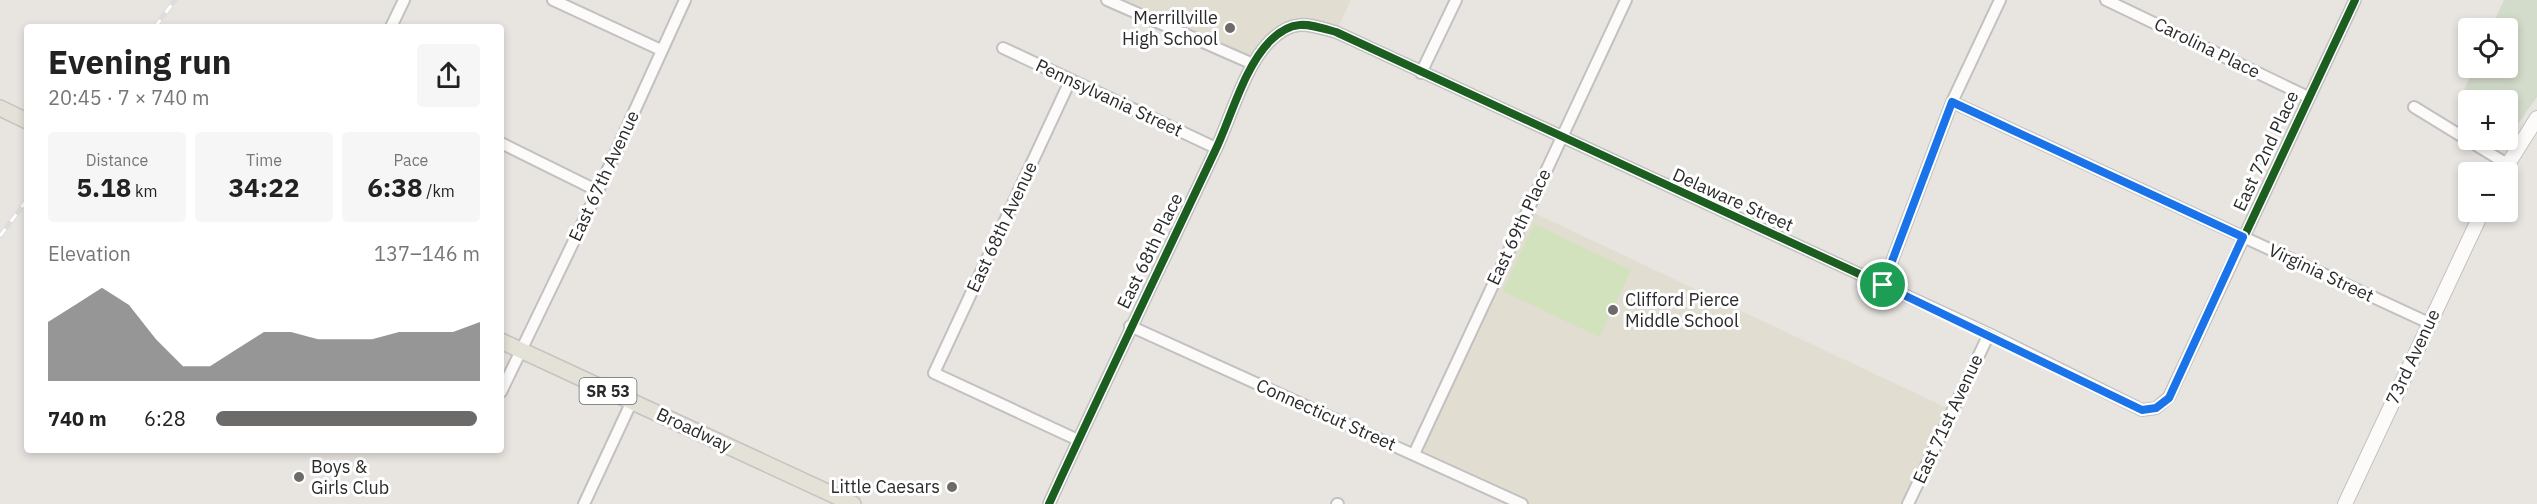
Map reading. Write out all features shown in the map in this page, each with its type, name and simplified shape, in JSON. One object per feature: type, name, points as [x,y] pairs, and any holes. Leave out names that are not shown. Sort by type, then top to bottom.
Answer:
[{"type":"main road","points":[[0,108],[24,120]]},
{"type":"main road","points":[[2509,162],[2537,118]]},
{"type":"main road","name":"73rd Avenue","points":[[2345,504],[2477,222]]},
{"type":"main road","name":"Broadway","points":[[504,342],[854,504]]},
{"type":"street","points":[[393,24],[404,0]]},
{"type":"street","points":[[554,0],[661,50]]},
{"type":"street","name":"East 67th Avenue","points":[[504,386],[598,190],[685,0]]},
{"type":"street","points":[[1107,0],[1253,64]]},
{"type":"street","points":[[1421,73],[1456,0]]},
{"type":"street","name":"East 69th Place","points":[[1414,454],[1626,0]]},
{"type":"street","points":[[1883,285],[1952,102],[2000,0]]},
{"type":"street","name":"Carolina Place","points":[[2106,0],[2308,97]]},
{"type":"street","name":"East 72nd Place","points":[[2156,408],[2169,398],[2355,0]]},
{"type":"street","name":"Delaware Street","points":[[1294,24],[1308,23],[1336,32],[1560,138],[1989,334],[2142,410],[2156,408]]},
{"type":"street","name":"East 68th Place","points":[[1049,504],[1253,64],[1270,41],[1294,24]]},
{"type":"street","name":"Pennsylvania Street","points":[[1003,48],[1216,148]]},
{"type":"street","name":"East 68th Avenue","points":[[1070,81],[934,373],[1078,440]]},
{"type":"street","name":"Virginia Street","points":[[1952,102],[2429,323]]},
{"type":"street","points":[[2414,107],[2496,162]]},
{"type":"street","points":[[504,144],[598,190]]},
{"type":"street","name":"Connecticut Street","points":[[1130,326],[1522,504]]},
{"type":"street","name":"East 71st Avenue","points":[[1908,504],[1989,334]]},
{"type":"street","points":[[584,504],[632,402]]},
{"type":"shaded area","name":"Merrillville High School","points":[[1107,0],[1351,0],[1336,32],[1294,24],[1245,61]]},
{"type":"shaded area","name":"Clifford Pierce Middle School","points":[[1532,212],[1947,408],[1901,504],[1525,504],[1420,454]]},
{"type":"green space","points":[[2504,0],[2537,0],[2537,97],[2518,124],[2518,90],[2464,90],[2469,78],[2518,78],[2518,18],[2496,18]]},
{"type":"green space","points":[[1534,224],[1631,270],[1599,337],[1503,291]]},
{"type":"railway","points":[[157,24],[175,0]]},
{"type":"railway","points":[[0,236],[24,204]]},
{"type":"cycle path","points":[[1049,504],[1215,151],[1245,79],[1270,41],[1286,29],[1309,25],[1336,32],[1989,334],[2142,410],[2156,408],[2169,397],[2355,0]]},
{"type":"place","name":"Merrillville High School","points":[[1230,28]]},
{"type":"place","name":"Clifford Pierce Middle School","points":[[1613,310]]},
{"type":"place","name":"Boys & Girls Club","points":[[299,477]]},
{"type":"place","name":"Little Caesars","points":[[952,487]]},
{"type":"route","points":[[1952,102],[2243,237],[2169,398],[2156,408],[2150,409],[2142,410],[1989,334],[1883,285],[1952,102]]}]
